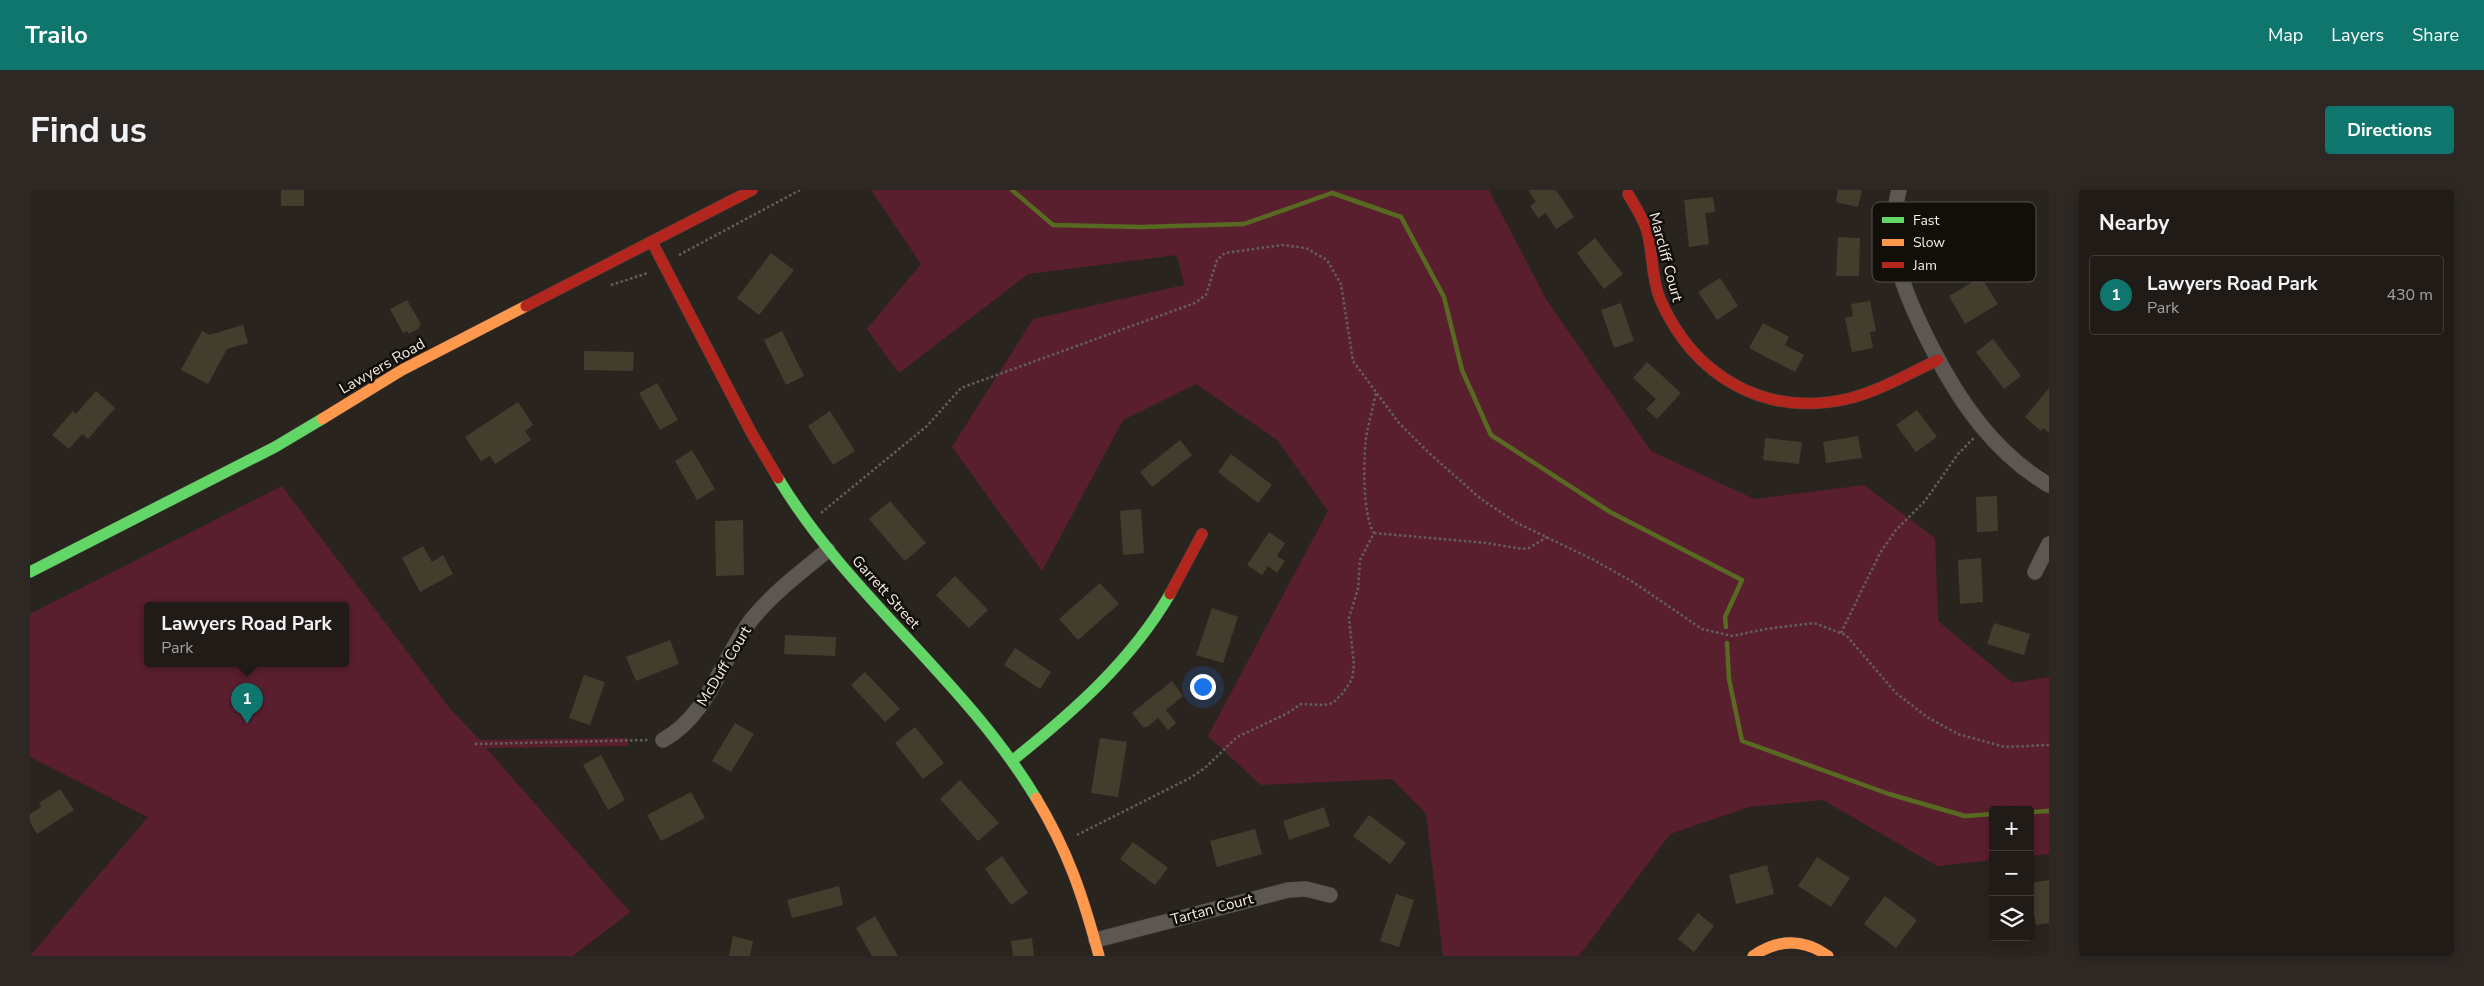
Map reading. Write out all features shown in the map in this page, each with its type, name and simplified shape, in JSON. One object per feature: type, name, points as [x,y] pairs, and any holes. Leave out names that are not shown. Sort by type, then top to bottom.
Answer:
[{"type":"street","name":"Lawyers Road","points":[[30,572],[250,460],[402,370],[752,190]]},
{"type":"street","name":"Marcliff Court","points":[[1628,194],[1643,219],[1659,296],[1668,318],[1681,340],[1697,358],[1731,385],[1754,396],[1780,402],[1826,403],[1851,398],[1938,360]]},
{"type":"street","name":"Garrett Street","points":[[652,242],[771,467],[808,523],[828,550],[987,727],[1013,760],[1046,813],[1061,842],[1082,893],[1099,956]]},
{"type":"street","points":[[1902,282],[1907,300],[1954,390],[1984,430],[2019,464],[2049,485]]},
{"type":"street","points":[[1013,760],[1074,712],[1117,668],[1148,629],[1168,598],[1202,534]]},
{"type":"street","points":[[2035,572],[2049,544]]},
{"type":"street","name":"McDuff Court","points":[[663,740],[688,723],[698,710],[737,640],[753,619],[795,577],[828,550]]},
{"type":"street","name":"Tartan Court","points":[[1096,940],[1288,890],[1306,889],[1330,896]]},
{"type":"street","points":[[1753,956],[1773,944],[1786,941],[1810,944],[1828,956]]},
{"type":"path","points":[[607,286],[640,276],[800,190]]},
{"type":"path","points":[[808,523],[927,426],[961,388],[1195,303],[1206,295],[1217,260],[1225,254],[1282,245],[1306,248],[1327,260],[1342,284],[1353,361],[1399,423],[1429,453],[1481,499],[1517,523],[1633,582],[1702,629],[1732,636],[1766,629],[1814,623],[1846,635],[1896,693],[1927,717],[1958,734],[2005,747],[2049,745]]},
{"type":"path","points":[[1374,533],[1367,518],[1365,488],[1367,434],[1376,393]]},
{"type":"path","points":[[1840,633],[1880,553],[1896,530],[1925,501],[1965,446],[1984,430]]},
{"type":"path","points":[[1374,533],[1487,543],[1522,549],[1529,548],[1547,537]]},
{"type":"path","points":[[1061,842],[1190,778],[1205,768],[1237,736],[1286,714],[1301,704],[1324,705],[1333,703],[1352,679],[1354,665],[1349,618],[1358,590],[1360,560],[1374,533]]},
{"type":"path","points":[[475,744],[663,740]]},
{"type":"shaded area","points":[[871,190],[1489,190],[1546,299],[1651,451],[1754,499],[1864,485],[1935,538],[1938,621],[2013,683],[2049,677],[2049,854],[2034,856],[2034,806],[1989,806],[1989,860],[1937,866],[1823,800],[1749,807],[1670,834],[1579,956],[1443,956],[1426,814],[1392,779],[1261,785],[1208,736],[1328,511],[1277,440],[1196,384],[1123,420],[1042,571],[952,447],[1033,319],[1184,285],[1177,255],[1028,274],[899,373],[867,329],[921,264]]},
{"type":"shaded area","points":[[282,486],[451,710],[480,740],[628,738],[628,746],[486,748],[630,912],[573,956],[30,956],[148,817],[30,757],[30,614]]},
{"type":"building","points":[[281,190],[304,190],[304,206],[281,206]]},
{"type":"building","points":[[1528,190],[1556,190],[1574,217],[1556,229],[1546,213],[1538,218],[1530,206],[1536,202]]},
{"type":"building","points":[[1838,190],[1862,190],[1858,207],[1836,202]]},
{"type":"building","points":[[1713,197],[1715,212],[1705,213],[1709,244],[1689,247],[1684,200]]},
{"type":"building","points":[[1838,237],[1860,238],[1859,276],[1836,276]]},
{"type":"building","points":[[1595,238],[1623,274],[1604,289],[1577,253]]},
{"type":"building","points":[[771,253],[794,270],[759,315],[737,298]]},
{"type":"building","points":[[1720,278],[1738,306],[1717,320],[1698,292]]},
{"type":"building","points":[[1973,282],[1984,282],[1998,304],[1965,324],[1949,296]]},
{"type":"building","points":[[407,300],[421,324],[420,328],[409,334],[407,331],[403,333],[390,309]]},
{"type":"building","points":[[1870,301],[1876,331],[1870,332],[1873,348],[1852,352],[1845,318],[1853,316],[1851,304]]},
{"type":"building","points":[[1621,303],[1634,341],[1614,348],[1601,310]]},
{"type":"building","points":[[1763,323],[1789,337],[1785,345],[1804,355],[1795,372],[1749,348]]},
{"type":"building","points":[[243,325],[248,343],[227,349],[208,384],[181,370],[202,331],[209,335]]},
{"type":"building","points":[[782,331],[804,376],[786,385],[764,340]]},
{"type":"building","points":[[1993,339],[2021,376],[2004,389],[1976,352]]},
{"type":"building","points":[[584,351],[634,352],[633,371],[584,370]]},
{"type":"building","points":[[1647,362],[1681,393],[1657,419],[1646,409],[1656,399],[1633,378]]},
{"type":"building","points":[[657,383],[678,420],[660,430],[639,393]]},
{"type":"building","points":[[2049,388],[2049,433],[2043,428],[2041,431],[2025,417]]},
{"type":"building","points":[[96,391],[115,408],[88,439],[82,434],[69,449],[52,435],[73,411],[76,414]]},
{"type":"building","points":[[518,402],[533,425],[525,431],[531,440],[495,464],[490,456],[481,461],[465,437]]},
{"type":"building","points":[[1917,410],[1937,437],[1916,452],[1896,425]]},
{"type":"building","points":[[830,411],[855,451],[833,465],[808,426]]},
{"type":"building","points":[[1858,436],[1862,458],[1826,463],[1823,442]]},
{"type":"building","points":[[1765,438],[1802,442],[1799,464],[1763,460]]},
{"type":"building","points":[[1180,440],[1192,455],[1152,487],[1140,472]]},
{"type":"building","points":[[692,450],[715,489],[697,500],[675,461]]},
{"type":"building","points":[[1231,454],[1272,485],[1258,503],[1218,472]]},
{"type":"building","points":[[1997,496],[1998,531],[1977,532],[1976,497]]},
{"type":"building","points":[[890,501],[926,543],[905,561],[869,519]]},
{"type":"building","points":[[1141,509],[1144,553],[1123,555],[1120,511]]},
{"type":"building","points":[[743,520],[744,575],[716,576],[715,521]]},
{"type":"building","points":[[1269,532],[1285,543],[1277,556],[1285,561],[1277,573],[1268,566],[1262,575],[1247,565]]},
{"type":"building","points":[[423,546],[432,562],[443,555],[453,574],[420,592],[402,558]]},
{"type":"building","points":[[1981,558],[1983,602],[1960,604],[1958,560]]},
{"type":"building","points":[[955,576],[988,610],[969,628],[936,595]]},
{"type":"building","points":[[1100,583],[1119,604],[1078,640],[1059,619]]},
{"type":"building","points":[[1212,608],[1238,617],[1223,663],[1196,655]]},
{"type":"building","points":[[1994,623],[2030,634],[2024,655],[1987,644]]},
{"type":"building","points":[[785,635],[836,637],[835,656],[784,654]]},
{"type":"building","points":[[670,640],[679,664],[636,681],[626,657]]},
{"type":"building","points":[[1015,648],[1051,672],[1040,689],[1004,665]]},
{"type":"building","points":[[865,672],[900,709],[885,722],[851,685]]},
{"type":"building","points":[[584,675],[605,682],[590,725],[569,718]]},
{"type":"building","points":[[1172,681],[1183,696],[1166,710],[1176,723],[1168,730],[1158,718],[1147,727],[1143,727],[1132,713]]},
{"type":"building","points":[[735,723],[754,734],[731,772],[712,761]]},
{"type":"building","points":[[915,727],[944,763],[923,779],[895,743]]},
{"type":"building","points":[[1100,738],[1127,742],[1118,797],[1091,793]]},
{"type":"building","points":[[601,755],[625,800],[608,810],[583,765]]},
{"type":"building","points":[[960,780],[999,823],[978,841],[940,799]]},
{"type":"building","points":[[60,789],[74,810],[37,834],[30,822],[30,814],[41,807],[39,803]]},
{"type":"building","points":[[691,792],[705,818],[661,841],[647,815]]},
{"type":"building","points":[[1324,807],[1330,826],[1289,840],[1283,821]]},
{"type":"building","points":[[1369,815],[1406,843],[1390,864],[1353,836]]},
{"type":"building","points":[[1255,829],[1262,854],[1217,867],[1210,841]]},
{"type":"building","points":[[1133,842],[1168,868],[1155,885],[1120,859]]},
{"type":"building","points":[[1002,856],[1028,893],[1011,905],[985,869]]},
{"type":"building","points":[[1817,857],[1850,878],[1831,907],[1798,886]]},
{"type":"building","points":[[1767,865],[1774,894],[1736,904],[1729,875]]},
{"type":"building","points":[[2049,880],[2049,923],[2036,925],[2034,882]]},
{"type":"building","points":[[839,886],[843,905],[792,918],[787,900]]},
{"type":"building","points":[[1396,894],[1414,900],[1399,947],[1380,941]]},
{"type":"building","points":[[1885,896],[1917,920],[1896,948],[1864,924]]},
{"type":"building","points":[[1698,913],[1714,926],[1694,952],[1678,939]]},
{"type":"building","points":[[875,916],[898,956],[872,956],[856,928]]},
{"type":"building","points":[[733,936],[753,941],[750,956],[729,956]]},
{"type":"building","points":[[1032,938],[1034,956],[1013,956],[1011,941]]},
{"type":"waterway","points":[[1012,190],[1053,225],[1140,227],[1244,224],[1332,193],[1401,217],[1444,297],[1462,370],[1491,435],[1610,512],[1742,580],[1725,617],[1726,627]]},
{"type":"waterway","points":[[1727,643],[1729,679],[1742,741],[1889,794],[1965,816],[1989,814]]},
{"type":"waterway","points":[[2034,812],[2049,811]]},
{"type":"traffic: fast","points":[[30,572],[275,447],[322,419]]},
{"type":"traffic: fast","points":[[778,478],[807,521],[838,561],[976,715],[1007,755],[1036,798]]},
{"type":"traffic: fast","points":[[1013,760],[1079,704],[1119,663],[1155,618],[1170,594]]},
{"type":"traffic: slow","points":[[322,419],[402,370],[526,306]]},
{"type":"traffic: slow","points":[[1036,798],[1074,874],[1099,956]]},
{"type":"traffic: slow","points":[[1753,956],[1772,946],[1790,943],[1809,946],[1828,956]]},
{"type":"traffic: jam","points":[[526,306],[752,190]]},
{"type":"traffic: jam","points":[[1628,194],[1645,226],[1649,239],[1657,291],[1674,327],[1692,350],[1713,370],[1736,386],[1762,396],[1790,402],[1820,403],[1862,395],[1938,360]]},
{"type":"traffic: jam","points":[[652,242],[752,434],[778,478]]},
{"type":"traffic: jam","points":[[1170,594],[1202,534]]},
{"type":"place","name":"Lawyers Road Park","points":[[247,724]]}]
